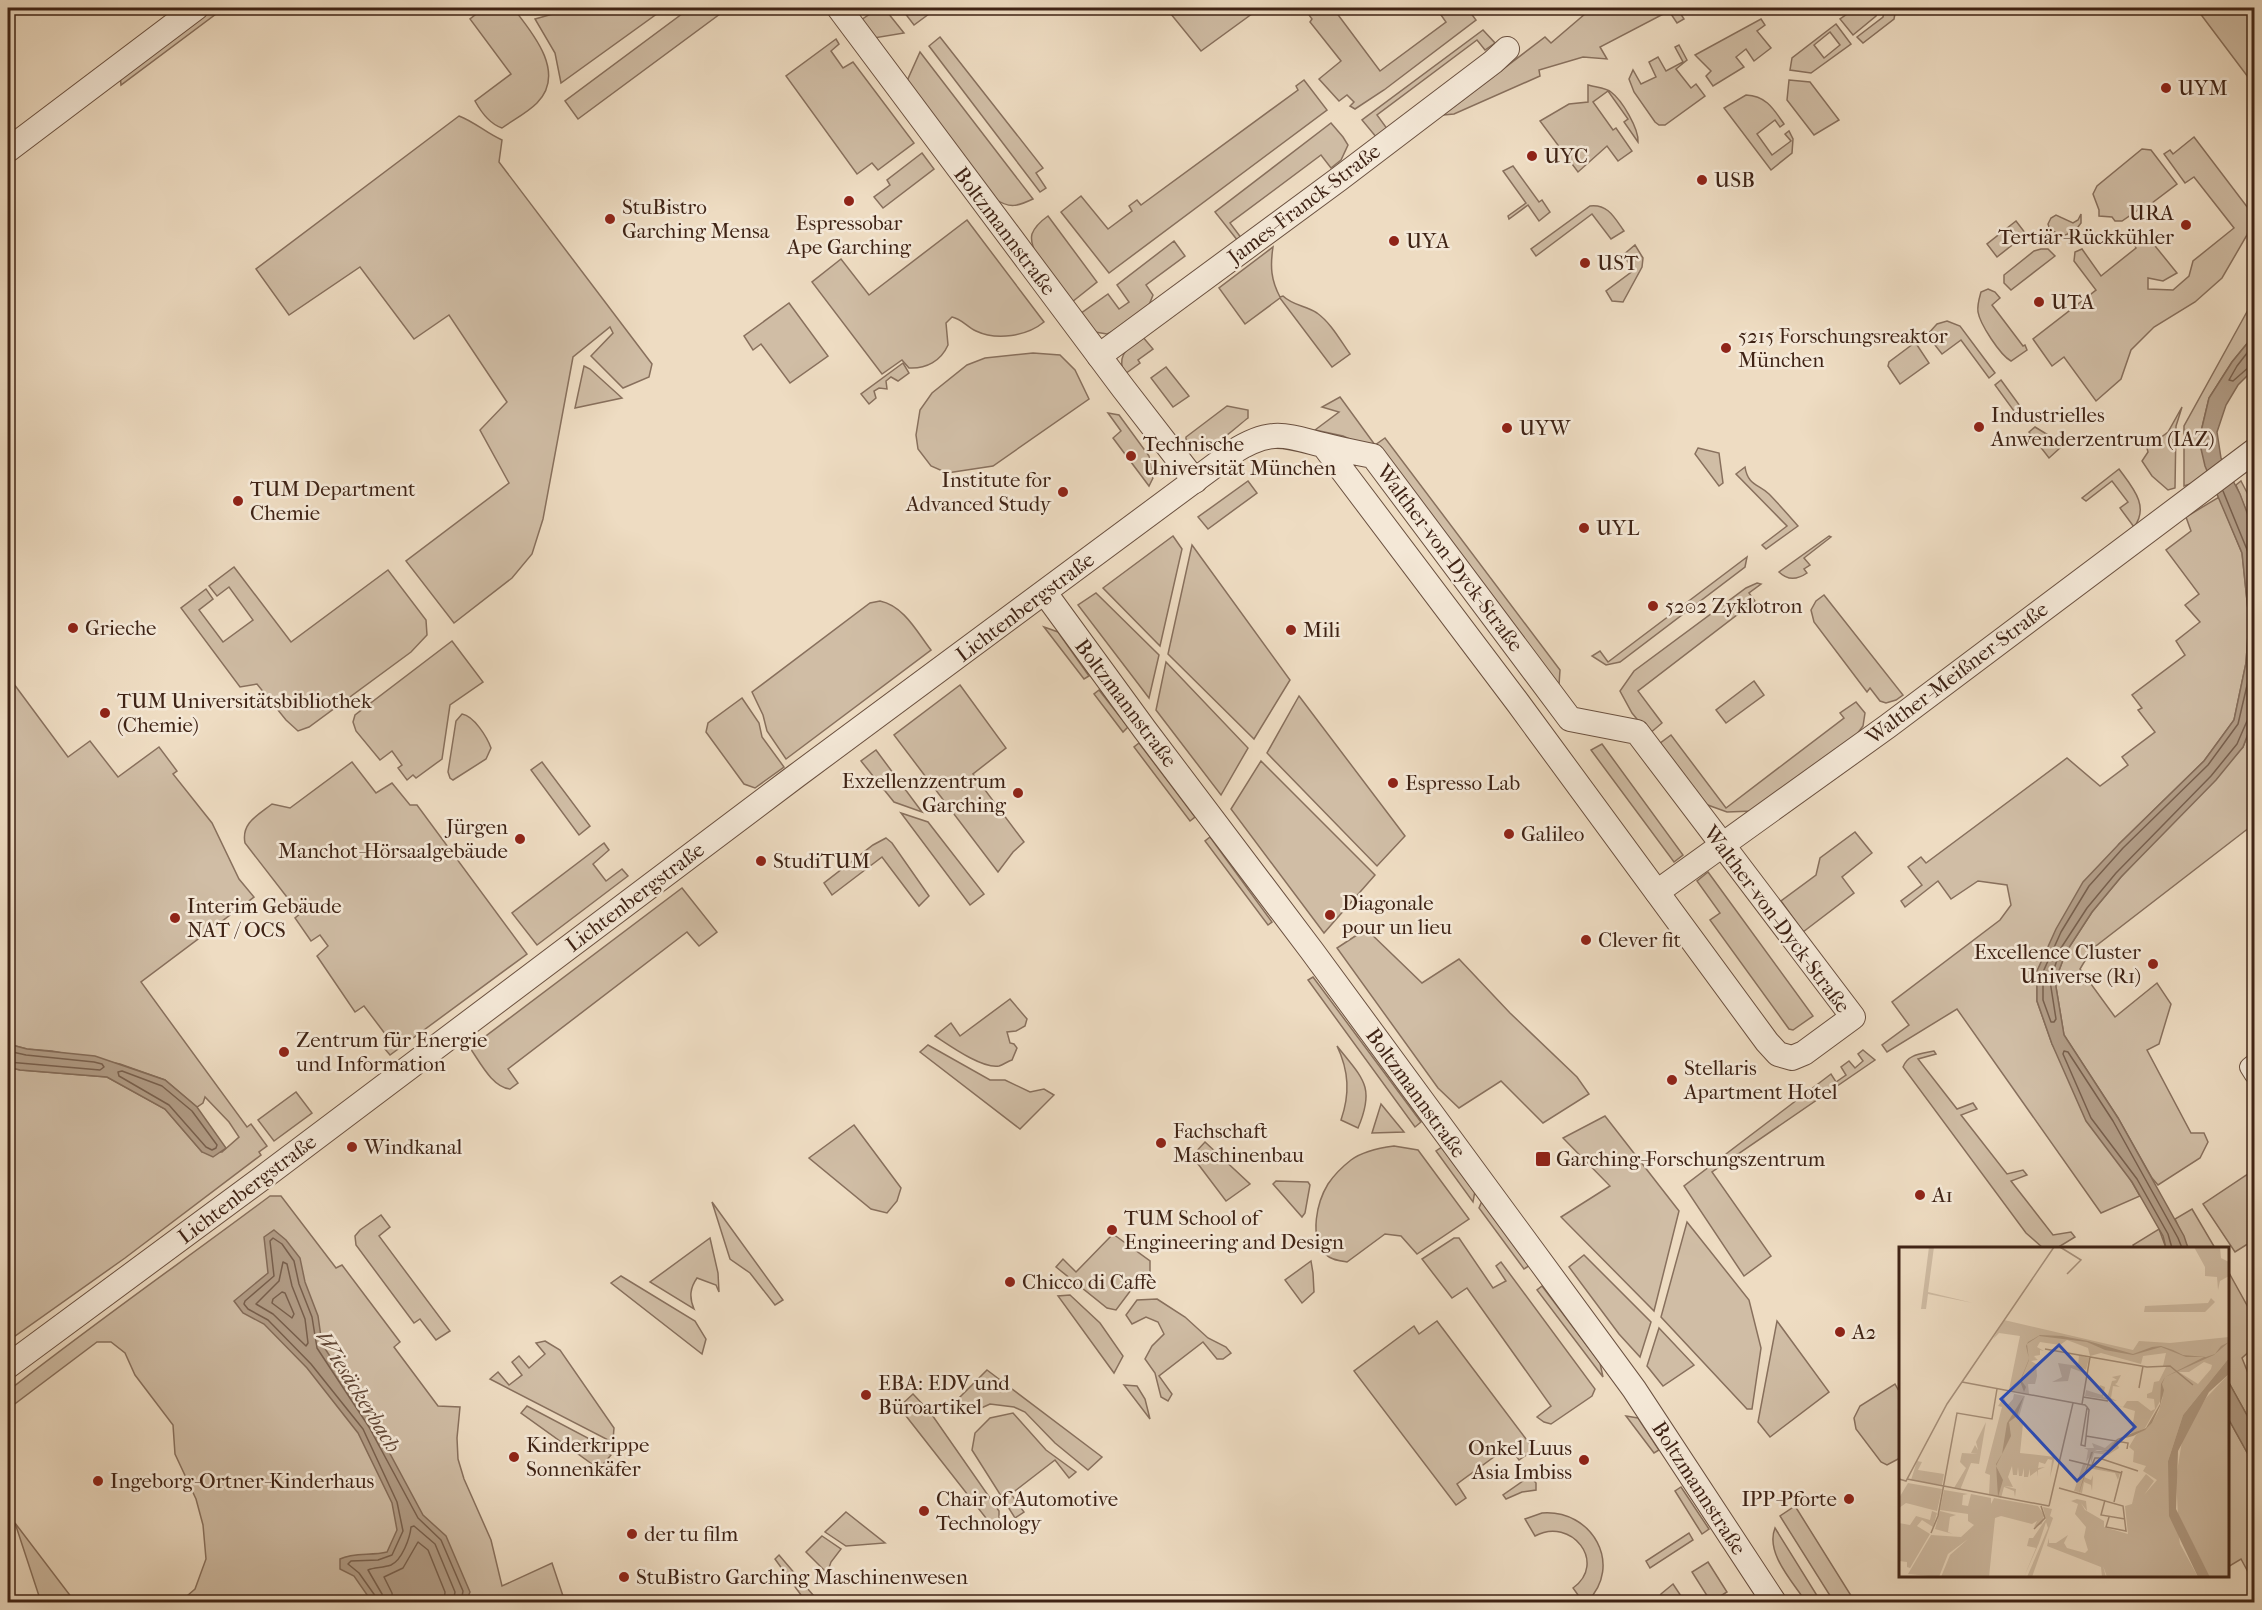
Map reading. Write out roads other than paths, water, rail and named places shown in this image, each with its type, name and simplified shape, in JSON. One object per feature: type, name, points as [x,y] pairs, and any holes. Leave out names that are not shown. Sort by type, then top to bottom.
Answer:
[{"type":"street","points":[[8,150],[196,8]]},
{"type":"street","name":"Boltzmannstraße","points":[[839,8],[1195,481]]},
{"type":"street","name":"James-Franck-Straße","points":[[1099,356],[1339,179],[1507,49]]},
{"type":"street","name":"Lichtenbergstraße","points":[[8,1366],[1195,481],[1249,442],[1268,436]]},
{"type":"street","name":"Walther-von-Dyck-Straße","points":[[1268,436],[1295,437],[1324,446],[1373,456],[1570,719],[1637,732],[1852,1017],[1804,1053],[1792,1058],[1778,1054],[1324,446]]},
{"type":"street","name":"Walther-Meißner-Straße","points":[[1657,892],[1888,726],[2254,451]]},
{"type":"street","name":"Boltzmannstraße","points":[[1045,592],[1634,1389],[1774,1602]]},
{"type":"street","points":[[2254,1063],[2249,1067],[2254,1075]]},
{"type":"water","points":[[2254,335],[2254,369],[2238,385],[2226,405],[2217,432],[2221,458],[2240,494],[2254,531],[2254,718],[2243,747],[2216,780],[2121,877],[2092,912],[2066,952],[2055,981],[2064,1035],[2118,1118],[2184,1236],[2188,1247],[2166,1247],[2163,1236],[2132,1182],[2086,1121],[2052,1044],[2037,1001],[2037,971],[2056,929],[2083,882],[2204,761],[2234,720],[2246,663],[2249,620],[2242,553],[2205,466],[2199,440],[2209,398],[2232,362]]},
{"type":"water","points":[[8,1044],[27,1049],[95,1056],[165,1080],[197,1107],[226,1148],[213,1157],[202,1152],[165,1109],[107,1077],[8,1067]]},
{"type":"water","points":[[274,1230],[286,1240],[300,1258],[305,1282],[318,1316],[322,1344],[374,1424],[423,1515],[446,1536],[470,1592],[466,1602],[372,1602],[354,1576],[340,1569],[340,1559],[345,1557],[387,1552],[397,1530],[392,1503],[358,1433],[307,1368],[264,1324],[243,1313],[234,1301],[268,1273],[264,1237]]},
{"type":"water","points":[[2229,1383],[2254,1428],[2254,1465],[2229,1420]]},
{"type":"place","name":"UYM","points":[[2166,88]]},
{"type":"place","name":"UYC","points":[[1532,156]]},
{"type":"place","name":"USB","points":[[1702,180]]},
{"type":"place","name":"Espressobar Ape Garching","points":[[849,201]]},
{"type":"place","name":"StuBistro Garching Mensa","points":[[610,219]]},
{"type":"place","name":"URA Tertiär-Rückkühler","points":[[2186,225]]},
{"type":"place","name":"UYA","points":[[1394,241]]},
{"type":"place","name":"UST","points":[[1585,263]]},
{"type":"place","name":"UTA","points":[[2039,302]]},
{"type":"place","name":"5215 Forschungsreaktor München","points":[[1726,348]]},
{"type":"place","name":"Industrielles Anwenderzentrum (IAZ)","points":[[1979,427]]},
{"type":"place","name":"UYW","points":[[1507,428]]},
{"type":"place","name":"Technische Universität München","points":[[1131,456]]},
{"type":"place","name":"Institute for Advanced Study","points":[[1063,492]]},
{"type":"place","name":"TUM Department Chemie","points":[[238,501]]},
{"type":"place","name":"UYL","points":[[1584,528]]},
{"type":"place","name":"5202 Zyklotron","points":[[1653,606]]},
{"type":"place","name":"Grieche","points":[[73,628]]},
{"type":"place","name":"Mili","points":[[1291,630]]},
{"type":"place","name":"TUM Universitätsbibliothek (Chemie)","points":[[105,713]]},
{"type":"place","name":"Espresso Lab","points":[[1393,783]]},
{"type":"place","name":"Exzellenzzentrum Garching","points":[[1018,793]]},
{"type":"place","name":"Galileo","points":[[1509,834]]},
{"type":"place","name":"Jürgen Manchot-Hörsaalgebäude","points":[[520,839]]},
{"type":"place","name":"StudiTUM","points":[[761,861]]},
{"type":"place","name":"Diagonale pour un lieu","points":[[1330,915]]},
{"type":"place","name":"Interim Gebäude NAT / OCS","points":[[175,918]]},
{"type":"place","name":"Clever fit","points":[[1586,940]]},
{"type":"place","name":"Excellence Cluster Universe (R1)","points":[[2153,964]]},
{"type":"place","name":"Zentrum für Energie und Information","points":[[284,1052]]},
{"type":"place","name":"Stellaris Apartment Hotel","points":[[1672,1080]]},
{"type":"place","name":"Fachschaft Maschinenbau","points":[[1161,1143]]},
{"type":"place","name":"Windkanal","points":[[352,1147]]},
{"type":"place","name":"Garching-Forschungszentrum","points":[[1543,1159]]},
{"type":"place","name":"A1","points":[[1920,1195]]},
{"type":"place","name":"TUM School of Engineering and Design","points":[[1112,1230]]},
{"type":"place","name":"Chicco di Caffè","points":[[1010,1282]]},
{"type":"place","name":"A2","points":[[1840,1332]]},
{"type":"place","name":"EBA: EDV und Büroartikel","points":[[866,1395]]},
{"type":"place","name":"Kinderkrippe Sonnenkäfer","points":[[514,1457]]},
{"type":"place","name":"Onkel Luus Asia Imbiss","points":[[1584,1460]]},
{"type":"place","name":"Ingeborg-Ortner-Kinderhaus","points":[[98,1481]]},
{"type":"place","name":"IPP-Pforte","points":[[1849,1499]]},
{"type":"place","name":"Chair of Automotive Technology","points":[[924,1511]]},
{"type":"place","name":"der tu film","points":[[632,1534]]},
{"type":"place","name":"StuBistro Garching Maschinenwesen","points":[[624,1577]]},
{"type":"water label","name":"Wiesäckerbach","points":[[359,1391]]}]
